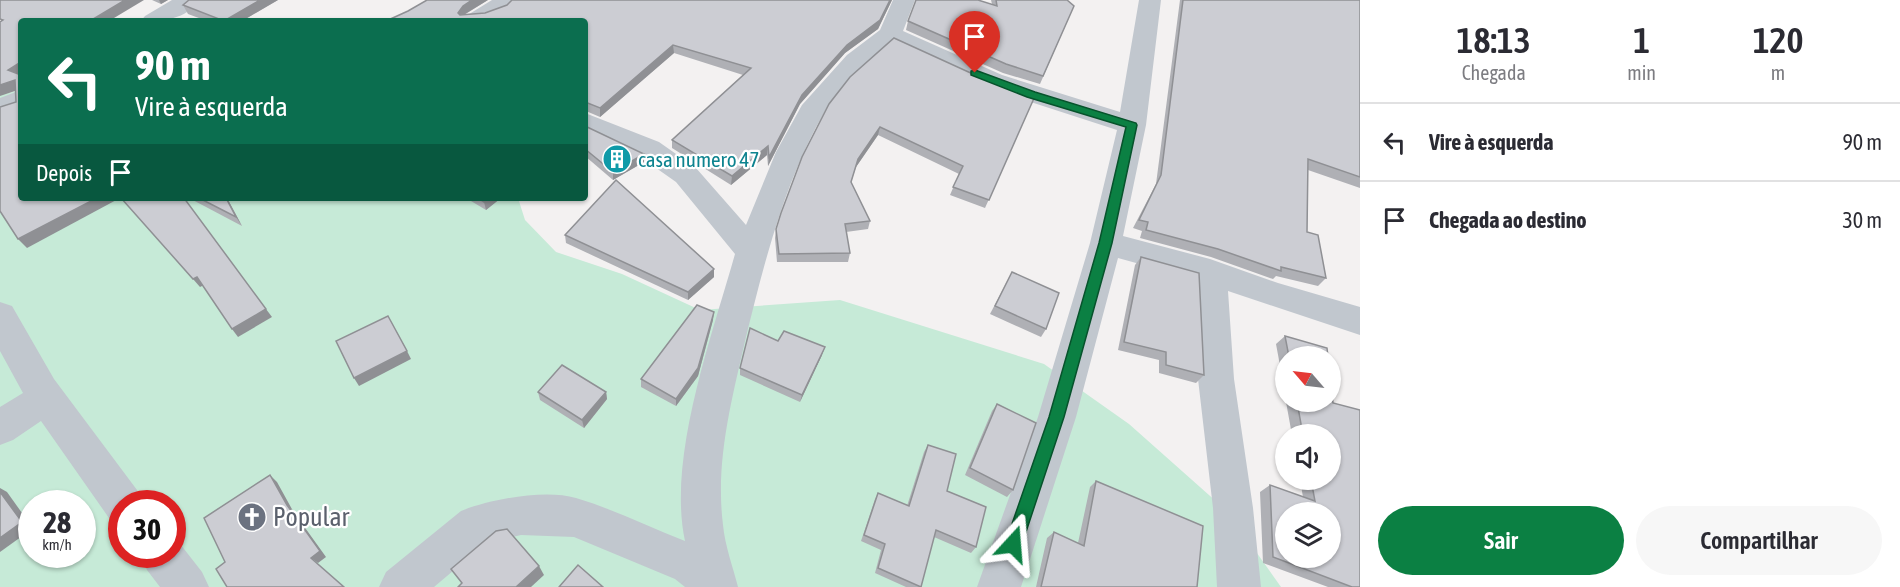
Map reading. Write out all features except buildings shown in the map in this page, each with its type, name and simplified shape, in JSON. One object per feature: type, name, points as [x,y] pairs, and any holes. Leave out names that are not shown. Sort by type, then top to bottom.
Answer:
[{"type":"street","points":[[158,18],[188,0]]},
{"type":"street","points":[[479,18],[508,0]]},
{"type":"street","points":[[715,585],[702,526],[702,472],[708,419],[751,252],[790,152],[815,105],[856,60],[890,34],[904,0]]},
{"type":"street","points":[[999,587],[1057,417],[1106,243],[1132,125],[1150,0]]},
{"type":"street","points":[[890,34],[993,81],[1132,125]]},
{"type":"street","points":[[0,109],[18,100]]},
{"type":"street","points":[[588,123],[649,149],[686,175],[751,252]]},
{"type":"street","points":[[1106,243],[1210,271],[1271,294],[1360,321]]},
{"type":"street","points":[[1210,271],[1216,379],[1233,508],[1239,587],[1246,587]]},
{"type":"street","points":[[0,316],[16,350],[45,398],[113,490]]},
{"type":"street","points":[[0,428],[45,398]]},
{"type":"street","points":[[401,587],[476,525],[521,515],[574,517],[690,564],[715,585]]},
{"type":"street","points":[[172,568],[187,587]]},
{"type":"green space","points":[[18,91],[18,201],[519,201],[525,220],[556,252],[622,274],[700,310],[840,300],[1044,364],[1129,424],[1227,511],[1281,587],[0,587],[0,95]]},
{"type":"place","name":"casa numero 47","points":[[617,159]]},
{"type":"place","name":"Popular","points":[[252,517]]},
{"type":"route","points":[[975,73],[1031,94],[1132,125],[1106,243],[1057,417],[1013,544]]}]
